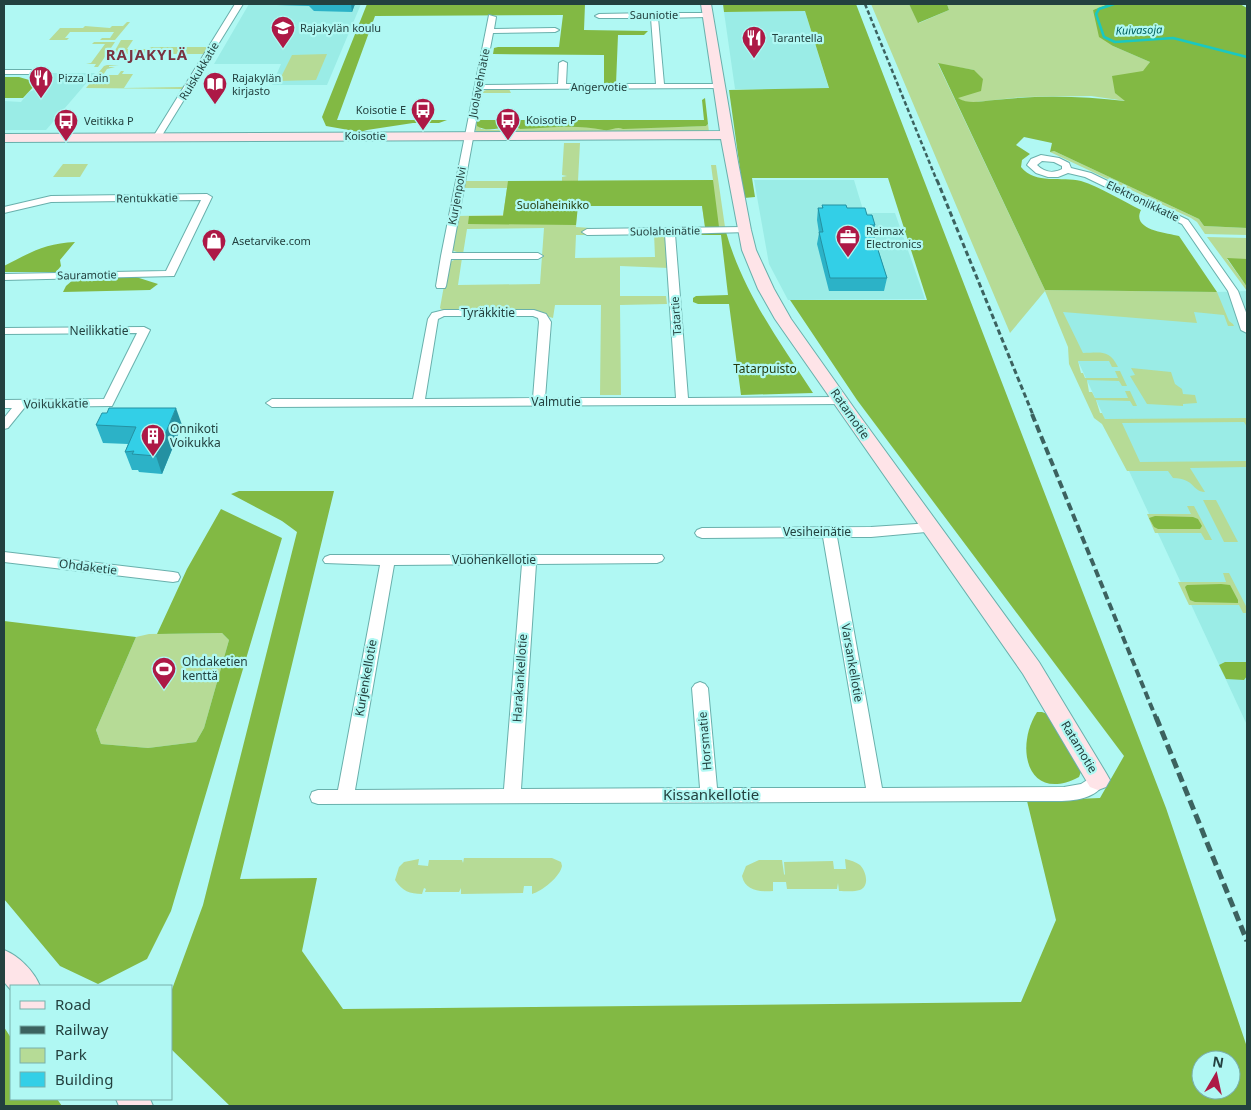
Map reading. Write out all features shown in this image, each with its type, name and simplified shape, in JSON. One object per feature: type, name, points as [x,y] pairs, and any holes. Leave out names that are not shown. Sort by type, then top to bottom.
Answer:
[{"type":"street","name":"Ruiskukkatie","points":[[157,137],[239,4]]},
{"type":"street","name":"Sauniotie","points":[[599,16],[654,15],[707,10]]},
{"type":"street","name":"Ratamotie","points":[[707,10],[744,230],[749,250],[766,289],[783,318],[840,401],[1031,668],[1098,780]]},
{"type":"street","points":[[654,15],[660,86]]},
{"type":"street","name":"Juolavehnätie","points":[[468,136],[492,17]]},
{"type":"street","name":"Juolavehnätie","points":[[490,31],[555,30]]},
{"type":"street","points":[[562,87],[563,63]]},
{"type":"street","points":[[4,72],[39,72]]},
{"type":"street","name":"Angervotie","points":[[478,87],[719,86]]},
{"type":"street","name":"Koisotie","points":[[4,138],[727,135]]},
{"type":"street","name":"Kurjenpolvi","points":[[441,286],[468,136]]},
{"type":"street","name":"Elektroniikkatie","points":[[1067,170],[1088,175],[1185,222],[1233,291],[1247,330]]},
{"type":"street","name":"Rentukkatie","points":[[4,210],[51,199],[207,198],[170,274]]},
{"type":"street","name":"Suolaheinätie","points":[[587,232],[744,230]]},
{"type":"street","name":"Tatartie","points":[[670,231],[682,401]]},
{"type":"street","points":[[446,256],[538,256]]},
{"type":"street","name":"Sauramotie","points":[[4,277],[170,274]]},
{"type":"street","name":"Tyräkkitie","points":[[418,402],[433,319],[436,315],[444,313],[534,313],[542,316],[545,322],[539,402]]},
{"type":"street","name":"Neilikkatie","points":[[4,331],[144,330],[108,403]]},
{"type":"street","name":"Valmutie","points":[[272,403],[840,401]]},
{"type":"street","name":"Voikukkatie","points":[[4,404],[108,403]]},
{"type":"street","points":[[4,425],[22,404]]},
{"type":"street","name":"Vesiheinätie","points":[[702,533],[829,532],[932,528]]},
{"type":"street","name":"Varsankellotie","points":[[829,532],[875,794]]},
{"type":"street","name":"Ohdaketie","points":[[4,556],[173,577]]},
{"type":"street","name":"Vuohenkellotie","points":[[330,560],[657,558]]},
{"type":"street","name":"Kurjenkellotie","points":[[345,796],[388,560]]},
{"type":"street","name":"Harakankellotie","points":[[512,796],[529,560]]},
{"type":"street","name":"Horsmatie","points":[[700,688],[709,795]]},
{"type":"street","name":"Kissankellotie","points":[[318,797],[1079,792],[1092,788],[1098,780]]},
{"type":"street","points":[[4,963],[25,985]]},
{"type":"shaded area","name":"Rajakylän koulu","points":[[249,4],[361,4],[327,85],[272,85],[281,64],[214,64]]},
{"type":"shaded area","points":[[805,11],[829,89],[735,89],[724,12]]},
{"type":"shaded area","points":[[48,73],[95,73],[46,130],[4,130],[4,101],[21,102]]},
{"type":"shaded area","points":[[754,180],[854,180],[864,213],[895,213],[925,299],[788,300],[769,264]]},
{"type":"shaded area","points":[[1045,290],[1247,291],[1247,725]]},
{"type":"green space","points":[[367,4],[585,4],[584,30],[648,31],[644,35],[618,35],[616,84],[604,84],[604,55],[493,54],[494,48],[498,47],[559,47],[563,15],[375,16],[337,120],[447,120],[439,123],[413,123],[360,132],[326,126],[322,117]]},
{"type":"green space","points":[[723,4],[856,4],[1166,808],[1247,1047],[1247,1106],[230,1106],[172,1050],[172,989],[203,905],[297,532],[282,521],[231,494],[239,491],[334,491],[240,879],[317,878],[302,951],[343,1009],[1021,1002],[1056,920],[1027,801],[1100,798],[1124,756],[857,400],[790,300],[927,300],[888,178],[752,178],[755,197],[744,198],[729,90],[829,88],[805,11],[724,12]]},
{"type":"green space","points":[[871,4],[909,4],[919,23],[949,10],[947,4],[1108,4],[1093,10],[1113,46],[1150,62],[1126,101],[1091,96],[1022,97],[967,103],[957,98],[974,70],[938,64],[1045,290],[1217,292],[1229,321],[1234,326],[1228,326],[1224,315],[1194,312],[1197,323],[1063,312],[1083,353],[1104,353],[1115,361],[1118,367],[1112,367],[1109,361],[1078,361],[1081,373],[1083,373],[1085,378],[1118,378],[1115,371],[1120,371],[1127,386],[1122,386],[1119,381],[1087,380],[1089,392],[1092,392],[1095,398],[1128,398],[1125,391],[1130,391],[1137,406],[1133,406],[1130,401],[1096,400],[1100,413],[1102,413],[1105,419],[1247,418],[1247,427],[1244,422],[1122,423],[1140,462],[1247,461],[1247,467],[1190,468],[1205,492],[1197,490],[1186,480],[1173,478],[1168,471],[1127,471],[1102,424],[1094,418],[1069,364],[1068,347],[1045,291],[1010,333]]},
{"type":"green space","points":[[909,4],[947,4],[949,10],[918,23]]},
{"type":"green space","points":[[1108,4],[1240,4],[1247,8],[1247,228],[1204,226],[1199,219],[1054,151],[1050,152],[1052,143],[1024,137],[1016,145],[1030,154],[1022,160],[1021,167],[1027,173],[1041,178],[1081,181],[1104,190],[1141,210],[1139,217],[1145,226],[1159,232],[1179,236],[1217,292],[1045,290],[938,63],[974,70],[983,79],[981,91],[958,98],[966,101],[1060,97],[1125,101],[1115,93],[1112,76],[1143,71],[1150,62],[1113,46],[1099,37],[1093,10]]},
{"type":"green space","points":[[130,22],[115,40],[100,40],[102,38],[110,38],[114,32],[70,32],[65,38],[69,38],[67,40],[49,40],[60,28],[83,28],[85,26],[110,28],[112,26],[123,26]]},
{"type":"green space","points":[[121,40],[133,40],[127,49],[209,47],[204,54],[113,54]]},
{"type":"green space","points":[[94,42],[115,42],[98,67],[94,67],[96,64],[86,64],[91,63],[105,44],[92,44]]},
{"type":"green space","points":[[327,54],[316,80],[279,81],[292,55]]},
{"type":"green space","points":[[119,65],[109,66],[115,67],[107,69],[103,75],[118,75],[121,71],[124,71],[122,74],[133,74],[124,88],[186,86],[182,89],[86,88],[104,66]]},
{"type":"green space","points":[[4,77],[19,77],[36,82],[36,84],[23,98],[4,98]]},
{"type":"green space","points":[[489,89],[509,89],[511,93],[483,93],[477,120],[481,129],[570,126],[620,128],[706,126],[708,124],[709,132],[477,132],[474,129],[481,92]]},
{"type":"green space","points":[[705,98],[708,124],[706,126],[618,128],[607,130],[583,127],[520,129],[511,127],[488,129],[477,126],[477,120],[704,120],[702,100]]},
{"type":"green space","name":"Suolaheinikko","points":[[564,143],[580,143],[578,181],[713,180],[711,165],[716,165],[725,227],[705,227],[702,206],[577,206],[576,227],[591,228],[591,233],[594,235],[576,235],[575,258],[655,257],[654,233],[661,234],[667,238],[669,268],[620,266],[620,296],[666,296],[667,304],[620,305],[621,395],[600,395],[601,305],[555,305],[553,318],[546,316],[444,312],[440,308],[448,263],[458,258],[462,258],[458,285],[540,284],[544,228],[467,229],[463,254],[451,250],[457,216],[503,215],[507,188],[462,188],[464,181],[562,181],[562,177],[567,176],[562,175]]},
{"type":"green space","points":[[1054,151],[1199,219],[1204,226],[1247,228],[1247,235],[1205,234],[1197,222],[1191,218],[1050,152]]},
{"type":"green space","points":[[63,164],[88,164],[80,177],[53,177]]},
{"type":"green space","points":[[713,180],[719,227],[705,227],[702,206],[578,206],[576,225],[468,224],[469,216],[503,216],[508,181]]},
{"type":"green space","name":"Tatarpuisto","points":[[726,232],[733,254],[752,296],[813,393],[741,395],[729,304],[698,304],[693,302],[693,298],[696,296],[728,295],[721,235],[685,235],[685,233]]},
{"type":"green space","points":[[1207,237],[1247,238],[1247,259],[1227,259],[1247,287],[1247,291]]},
{"type":"green space","points":[[75,242],[60,260],[61,266],[56,272],[4,272],[4,266],[30,253],[55,244]]},
{"type":"green space","points":[[1227,258],[1247,259],[1247,287]]},
{"type":"green space","points":[[136,277],[158,284],[150,290],[63,292],[66,286],[74,279]]},
{"type":"green space","points":[[1131,368],[1171,372],[1175,384],[1182,389],[1183,394],[1195,395],[1197,403],[1183,404],[1183,406],[1147,404],[1130,376],[1135,375]]},
{"type":"green space","points":[[1203,500],[1216,500],[1238,542],[1224,542]]},
{"type":"green space","points":[[1187,506],[1194,506],[1212,540],[1205,540],[1201,533],[1155,533],[1147,514],[1191,514]]},
{"type":"green space","points":[[221,509],[282,538],[171,911],[147,959],[98,984],[60,966],[4,899],[4,621],[136,637],[96,730],[101,744],[148,748],[196,742],[204,728],[229,640],[222,633],[157,634],[187,569]]},
{"type":"green space","points":[[1155,516],[1193,517],[1198,519],[1202,526],[1200,529],[1158,529],[1154,527],[1149,518]]},
{"type":"green space","points":[[1223,573],[1229,573],[1247,608],[1247,613],[1243,613],[1239,605],[1189,605],[1178,582],[1226,582]]},
{"type":"green space","points":[[1187,585],[1230,585],[1238,603],[1195,602],[1190,600],[1185,587]]},
{"type":"green space","name":"Ohdaketien kenttä","points":[[222,633],[229,640],[204,728],[196,742],[148,748],[101,744],[96,730],[136,637],[149,634]]},
{"type":"green space","points":[[1225,662],[1247,662],[1247,676],[1244,680],[1226,679],[1219,665]]},
{"type":"green space","points":[[1037,712],[1050,715],[1082,769],[1079,777],[1062,783],[1048,783],[1037,778],[1030,768],[1027,756],[1027,741],[1030,726]]},
{"type":"green space","points":[[464,858],[552,858],[561,862],[562,866],[558,875],[550,883],[532,894],[532,886],[524,886],[523,893],[461,894],[461,888],[459,892],[425,892],[426,889],[424,888],[422,894],[418,894],[403,889],[395,880],[399,867],[404,862],[419,859],[418,865],[428,866],[429,860],[462,860],[463,863]]},
{"type":"green space","points":[[845,859],[858,864],[864,871],[866,882],[860,890],[839,891],[838,883],[837,889],[787,889],[786,882],[773,882],[773,891],[759,891],[746,885],[742,876],[746,866],[759,860],[782,860],[785,875],[784,862],[833,861],[834,869],[846,869]]},
{"type":"green space","points":[[4,1027],[10,1036],[10,1100],[58,1100],[62,1106],[4,1106]]},
{"type":"building","name":"Reimax Electronics","points":[[822,205],[846,205],[847,208],[865,208],[867,215],[872,215],[875,225],[870,225],[887,278],[830,278],[819,232],[823,232],[818,208],[823,208]]},
{"type":"building","points":[[109,408],[176,408],[156,456],[132,454],[134,451],[125,452],[136,427],[96,425],[102,413],[107,413]]},
{"type":"waterway","name":"Kuivasoja","points":[[1114,4],[1099,9],[1096,14],[1104,37],[1115,42],[1173,38],[1247,57]]},
{"type":"railway","points":[[865,4],[937,181]]},
{"type":"railway","points":[[937,180],[1033,415]]},
{"type":"railway","points":[[1032,414],[1156,718]]},
{"type":"railway","points":[[1156,717],[1247,941]]},
{"type":"place","name":"Rajakylän koulu","points":[[283,49]]},
{"type":"place","name":"Tarantella","points":[[754,59]]},
{"type":"place","name":"Pizza Lain","points":[[41,99]]},
{"type":"place","name":"Rajakylän kirjasto","points":[[215,105]]},
{"type":"place","name":"Koisotie E","points":[[423,131]]},
{"type":"place","name":"Koisotie P","points":[[508,141]]},
{"type":"place","name":"Veitikka P","points":[[66,142]]},
{"type":"place","name":"Reimax Electronics","points":[[848,258]]},
{"type":"place","name":"Asetarvike.com","points":[[214,262]]},
{"type":"place","name":"Onnikoti Voikukka","points":[[153,457]]},
{"type":"place","name":"Ohdaketien kenttä","points":[[164,690]]},
{"type":"district","name":"RAJAKYLÄ","points":[[147,55]]}]
